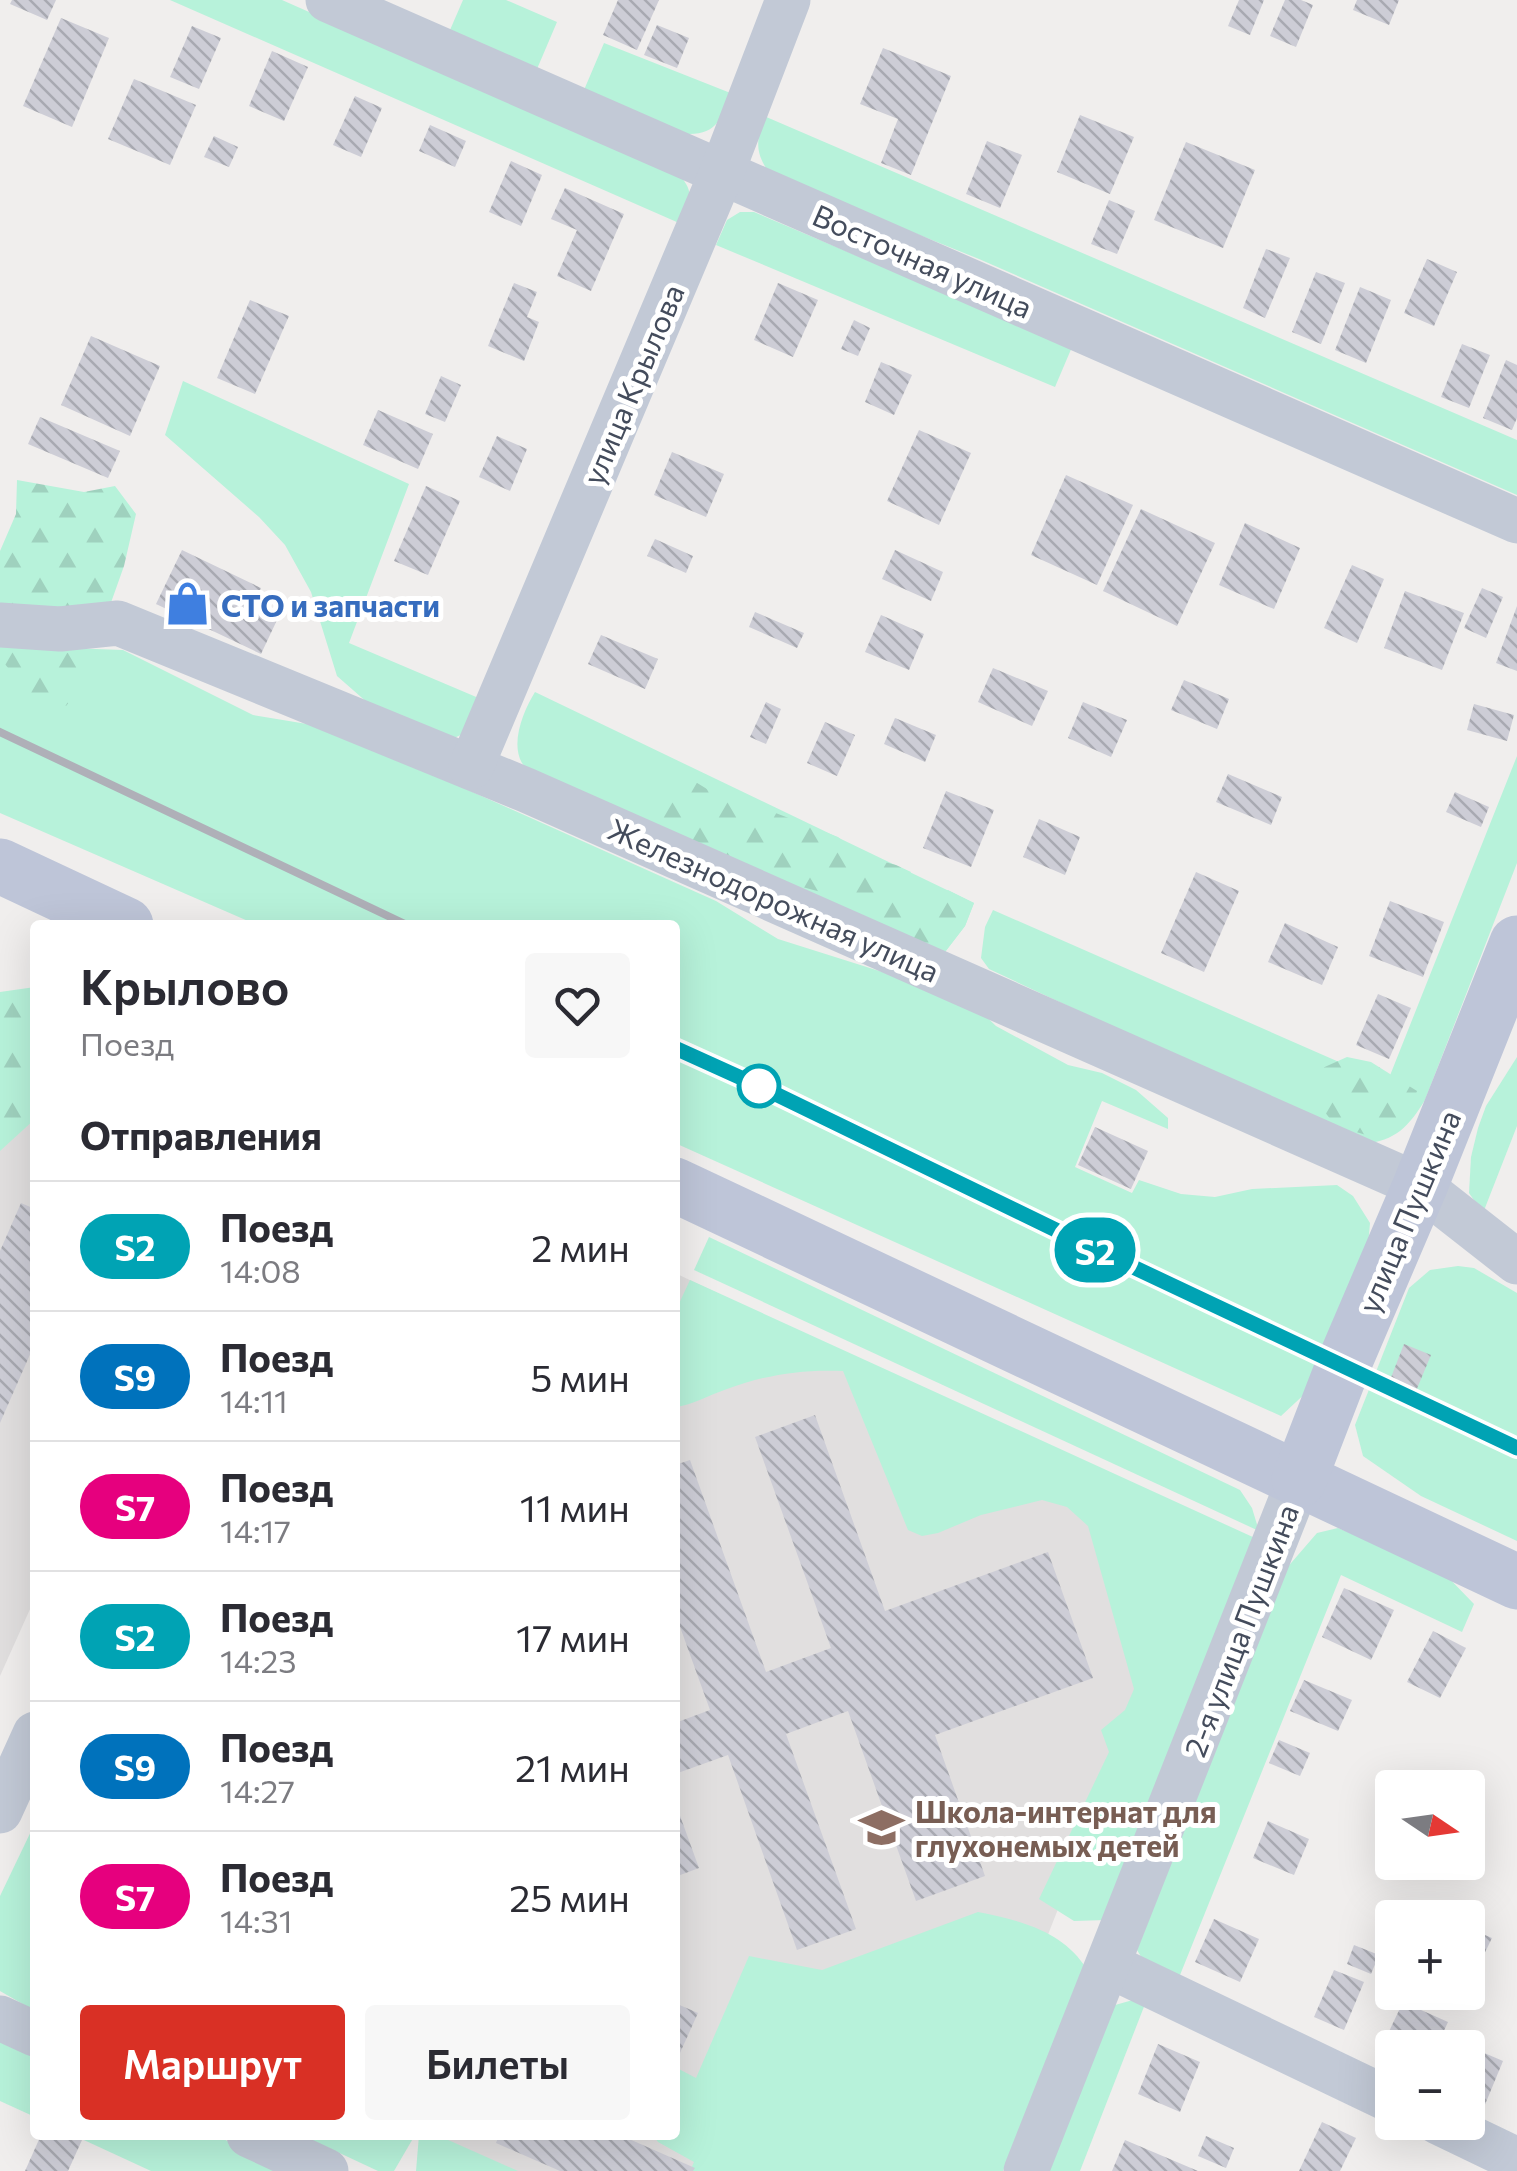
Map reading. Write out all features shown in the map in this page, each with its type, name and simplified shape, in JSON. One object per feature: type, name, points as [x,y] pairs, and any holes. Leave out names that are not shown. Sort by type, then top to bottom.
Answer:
[{"type":"main road","points":[[0,866],[115,920]]},
{"type":"main road","name":"улица Пушкина","points":[[1299,1480],[1517,942]]},
{"type":"main road","points":[[680,1187],[1517,1582]]},
{"type":"street","name":"Восточная улица","points":[[328,0],[1517,521]]},
{"type":"street","name":"улица Крылова","points":[[471,767],[722,172],[788,0]]},
{"type":"street","name":"Железнодорожная улица","points":[[0,625],[60,629],[118,622],[471,767],[1420,1186],[1517,1262]]},
{"type":"street","name":"2-я улица Пушкина","points":[[1026,2171],[1299,1480]]},
{"type":"street","points":[[0,1811],[30,1745]]},
{"type":"street","points":[[1108,1965],[1375,2092]]},
{"type":"street","points":[[0,2018],[30,2032]]},
{"type":"street","points":[[261,2140],[326,2171]]},
{"type":"street","points":[[1475,2140],[1517,2160]]},
{"type":"shaded area","points":[[0,1018],[30,1032],[30,1609],[0,1676]]},
{"type":"shaded area","name":"Школа-интернат для глухонемых детей","points":[[680,1275],[1211,1520],[955,2171],[499,2171],[434,2140],[680,2140]]},
{"type":"green space","points":[[170,0],[282,0],[676,171],[689,191],[686,207],[679,223]]},
{"type":"green space","points":[[463,0],[506,0],[557,22],[537,69],[450,30]]},
{"type":"green space","points":[[604,43],[733,94],[712,128],[687,134],[584,90]]},
{"type":"green space","points":[[764,116],[1517,440],[1517,495],[766,168],[758,143]]},
{"type":"green space","points":[[740,212],[754,212],[1072,347],[1055,387],[716,245],[727,220]]},
{"type":"green space","points":[[183,381],[409,484],[349,643],[488,702],[471,730],[448,741],[385,718],[337,676],[311,592],[285,545],[259,517],[165,435]]},
{"type":"green space","points":[[17,480],[84,492],[115,486],[136,514],[108,611],[0,605],[0,551],[16,514]]},
{"type":"green space","points":[[0,641],[123,650],[253,715],[307,724],[448,781],[716,901],[778,939],[972,1003],[996,1026],[1068,1065],[1102,1073],[1136,1090],[1168,1118],[1168,1129],[1102,1101],[1075,1167],[1132,1193],[1139,1180],[1181,1194],[1215,1197],[1252,1189],[1337,1185],[1353,1196],[1370,1223],[1367,1258],[1310,1389],[1281,1416],[680,1145],[680,920],[246,920],[0,813]]},
{"type":"green space","points":[[2,641],[85,656],[90,677],[66,706],[39,706],[0,658]]},
{"type":"green space","points":[[535,692],[974,903],[965,926],[945,952],[539,781],[522,763],[517,746],[523,717]]},
{"type":"green space","points":[[1517,756],[1517,863],[1425,1100],[1407,1125],[1384,1140],[1363,1144],[989,969],[981,958],[985,927],[993,910],[1387,1083]]},
{"type":"green space","points":[[681,773],[715,794],[734,797],[838,837],[862,856],[911,872],[897,904],[920,907],[948,890],[974,903],[965,926],[945,952],[872,919],[843,898],[795,885],[674,838],[648,819]]},
{"type":"green space","points":[[30,988],[30,1124],[0,1151],[0,992]]},
{"type":"green space","points":[[1347,1057],[1371,1062],[1417,1091],[1407,1119],[1379,1139],[1331,1120],[1314,1098],[1318,1070]]},
{"type":"green space","points":[[1517,1057],[1517,1126],[1483,1213],[1469,1193],[1471,1157],[1486,1106]]},
{"type":"green space","points":[[709,1237],[1240,1490],[1252,1508],[1259,1531],[694,1270]]},
{"type":"green space","points":[[1474,1268],[1517,1293],[1517,1541],[1421,1496],[1363,1456],[1355,1425],[1409,1288],[1430,1270]]},
{"type":"green space","points":[[690,1280],[1255,1538],[1106,1920],[1074,1921],[1039,1899],[1109,1752],[1101,1730],[1125,1710],[1134,1689],[1088,1526],[1067,1507],[1042,1500],[981,1515],[938,1533],[922,1536],[908,1530],[843,1371],[770,1377],[680,1406],[680,1301]]},
{"type":"green space","points":[[1338,1528],[1442,1571],[1474,1604],[1462,1632],[1341,1575],[1178,1980],[1143,1960],[1137,1950],[1285,1570],[1317,1533]]},
{"type":"green space","points":[[30,1833],[30,2008],[0,1991],[0,1896]]},
{"type":"green space","points":[[978,1912],[1023,1923],[1050,1935],[1074,1953],[1084,1965],[1003,2171],[690,2171],[694,2162],[658,2142],[680,2140],[680,2070],[696,2078],[749,1956],[822,1970]]},
{"type":"green space","points":[[1147,1999],[1080,2171],[1043,2171],[1108,2007]]},
{"type":"green space","points":[[0,2034],[30,2049],[30,2115],[0,2101]]},
{"type":"green space","points":[[84,2140],[226,2140],[291,2171],[151,2171]]},
{"type":"green space","points":[[312,2140],[412,2140],[394,2171],[378,2171]]},
{"type":"green space","points":[[419,2140],[448,2140],[518,2171],[416,2171]]},
{"type":"building","points":[[12,0],[56,0],[47,20],[10,4]]},
{"type":"building","points":[[618,0],[659,0],[637,50],[603,35]]},
{"type":"building","points":[[1239,0],[1264,0],[1250,35],[1228,26]]},
{"type":"building","points":[[1285,0],[1313,5],[1296,47],[1270,36]]},
{"type":"building","points":[[1357,0],[1399,0],[1389,25],[1353,10]]},
{"type":"building","points":[[61,18],[109,38],[72,127],[23,106]]},
{"type":"building","points":[[657,25],[689,38],[677,68],[644,55]]},
{"type":"building","points":[[192,26],[221,38],[199,89],[170,77]]},
{"type":"building","points":[[883,48],[951,76],[911,175],[881,163],[898,119],[860,104]]},
{"type":"building","points":[[272,51],[308,67],[284,121],[249,106]]},
{"type":"building","points":[[134,79],[196,105],[170,165],[108,139]]},
{"type":"building","points":[[355,96],[382,108],[361,157],[333,145]]},
{"type":"building","points":[[1080,115],[1134,137],[1110,194],[1057,172]]},
{"type":"building","points":[[430,125],[466,141],[455,167],[419,151]]},
{"type":"building","points":[[214,136],[238,147],[229,167],[204,157]]},
{"type":"building","points":[[987,141],[1022,155],[1000,208],[966,194]]},
{"type":"building","points":[[1186,142],[1255,170],[1223,248],[1154,220]]},
{"type":"building","points":[[511,161],[542,175],[521,226],[489,212]]},
{"type":"building","points":[[565,188],[624,214],[591,291],[557,276],[577,230],[551,219]]},
{"type":"building","points":[[1109,200],[1135,211],[1117,254],[1091,244]]},
{"type":"building","points":[[1266,249],[1290,258],[1265,318],[1243,308]]},
{"type":"building","points":[[1427,259],[1457,272],[1434,326],[1404,313]]},
{"type":"building","points":[[1316,272],[1345,283],[1321,344],[1292,332]]},
{"type":"building","points":[[514,283],[537,292],[527,317],[539,322],[524,361],[488,346]]},
{"type":"building","points":[[778,283],[818,300],[793,357],[754,340]]},
{"type":"building","points":[[1360,287],[1391,300],[1366,363],[1335,350]]},
{"type":"building","points":[[250,300],[289,316],[255,394],[217,378]]},
{"type":"building","points":[[854,320],[870,328],[858,356],[841,349]]},
{"type":"building","points":[[91,336],[160,366],[130,436],[61,405]]},
{"type":"building","points":[[1462,344],[1490,355],[1469,408],[1441,397]]},
{"type":"building","points":[[1506,360],[1517,365],[1517,418],[1512,430],[1483,418]]},
{"type":"building","points":[[881,362],[912,375],[894,415],[865,402]]},
{"type":"building","points":[[441,376],[461,385],[445,422],[425,414]]},
{"type":"building","points":[[378,410],[433,434],[418,469],[363,445]]},
{"type":"building","points":[[40,417],[120,451],[108,478],[28,444]]},
{"type":"building","points":[[919,430],[971,453],[939,525],[887,501]]},
{"type":"building","points":[[497,436],[527,449],[510,491],[479,477]]},
{"type":"building","points":[[672,452],[724,474],[706,517],[654,495]]},
{"type":"building","points":[[1066,475],[1133,505],[1097,585],[1031,555]]},
{"type":"building","points":[[426,486],[460,501],[428,575],[394,561]]},
{"type":"building","points":[[1141,509],[1215,543],[1177,626],[1103,591]]},
{"type":"building","points":[[1245,523],[1300,548],[1274,609],[1219,585]]},
{"type":"building","points":[[655,539],[693,556],[686,573],[647,556]]},
{"type":"building","points":[[182,550],[261,588],[252,606],[278,618],[261,654],[156,604]]},
{"type":"building","points":[[895,550],[943,572],[931,601],[882,579]]},
{"type":"building","points":[[1352,565],[1384,579],[1357,643],[1324,628]]},
{"type":"building","points":[[1482,588],[1503,597],[1486,638],[1464,628]]},
{"type":"building","points":[[1405,591],[1464,613],[1442,670],[1384,648]]},
{"type":"building","points":[[1517,606],[1517,671],[1496,663]]},
{"type":"building","points":[[755,612],[804,633],[797,648],[749,627]]},
{"type":"building","points":[[881,615],[924,634],[909,670],[865,652]]},
{"type":"building","points":[[601,635],[658,659],[645,689],[588,664]]},
{"type":"building","points":[[993,668],[1048,691],[1032,726],[978,702]]},
{"type":"building","points":[[1184,680],[1229,699],[1217,729],[1171,710]]},
{"type":"building","points":[[766,702],[781,709],[766,744],[750,737]]},
{"type":"building","points":[[1083,702],[1127,720],[1111,757],[1068,738]]},
{"type":"building","points":[[1474,704],[1514,715],[1507,741],[1467,730]]},
{"type":"building","points":[[895,718],[936,735],[925,762],[884,744]]},
{"type":"building","points":[[825,722],[855,735],[837,776],[807,763]]},
{"type":"building","points":[[1228,774],[1282,797],[1271,825],[1216,802]]},
{"type":"building","points":[[946,791],[994,810],[971,867],[923,848]]},
{"type":"building","points":[[1455,792],[1489,807],[1481,827],[1446,812]]},
{"type":"building","points":[[1039,819],[1080,837],[1065,875],[1023,857]]},
{"type":"building","points":[[1196,872],[1239,891],[1204,972],[1161,953]]},
{"type":"building","points":[[1390,901],[1444,922],[1423,977],[1369,956]]},
{"type":"building","points":[[1285,923],[1338,947],[1322,985],[1268,962]]},
{"type":"building","points":[[1378,994],[1411,1008],[1389,1059],[1356,1045]]},
{"type":"building","points":[[1095,1127],[1148,1151],[1131,1189],[1078,1165]]},
{"type":"building","points":[[21,1203],[30,1207],[30,1354],[0,1423],[0,1251]]},
{"type":"building","points":[[1404,1344],[1431,1355],[1416,1391],[1390,1380]]},
{"type":"building","points":[[815,1415],[885,1611],[1048,1552],[1093,1678],[935,1735],[985,1876],[916,1901],[848,1711],[786,1734],[856,1929],[797,1950],[728,1755],[680,1772],[680,1721],[710,1710],[680,1627],[680,1463],[690,1460],[766,1672],[831,1648],[755,1437]]},
{"type":"building","points":[[1344,1588],[1394,1610],[1371,1660],[1322,1637]]},
{"type":"building","points":[[1433,1631],[1466,1648],[1440,1698],[1407,1682]]},
{"type":"building","points":[[1304,1680],[1352,1700],[1338,1731],[1290,1711]]},
{"type":"building","points":[[1279,1740],[1310,1753],[1300,1776],[1269,1763]]},
{"type":"building","points":[[680,1816],[699,1868],[680,1875]]},
{"type":"building","points":[[1268,1821],[1309,1839],[1294,1875],[1253,1858]]},
{"type":"building","points":[[1214,1919],[1259,1939],[1240,1982],[1195,1962]]},
{"type":"building","points":[[1354,1945],[1375,1953],[1371,1974],[1347,1964]]},
{"type":"building","points":[[1334,1970],[1364,1982],[1344,2030],[1314,2017]]},
{"type":"building","points":[[680,2005],[698,2013],[680,2053]]},
{"type":"building","points":[[1399,2010],[1421,2010],[1448,2022],[1444,2030],[1390,2030]]},
{"type":"building","points":[[1158,2044],[1200,2062],[1180,2112],[1138,2094]]},
{"type":"building","points":[[1485,2053],[1503,2061],[1485,2105]]},
{"type":"building","points":[[1322,2122],[1356,2138],[1340,2171],[1299,2171]]},
{"type":"building","points":[[1206,2136],[1234,2148],[1226,2168],[1198,2156]]},
{"type":"building","points":[[39,2140],[82,2140],[68,2171],[25,2171]]},
{"type":"building","points":[[631,2140],[695,2168],[560,2171],[496,2143]]},
{"type":"building","points":[[1125,2140],[1198,2171],[1112,2171]]},
{"type":"railway","points":[[0,732],[396,920]]},
{"type":"railway","points":[[680,1050],[1517,1448]]},
{"type":"train","name":"S2","points":[[680,1050],[1517,1448]]},
{"type":"place","name":"СТО и запчасти","points":[[188,604]]},
{"type":"place","name":"Школа-интернат для глухонемых детей","points":[[882,1827]]}]
